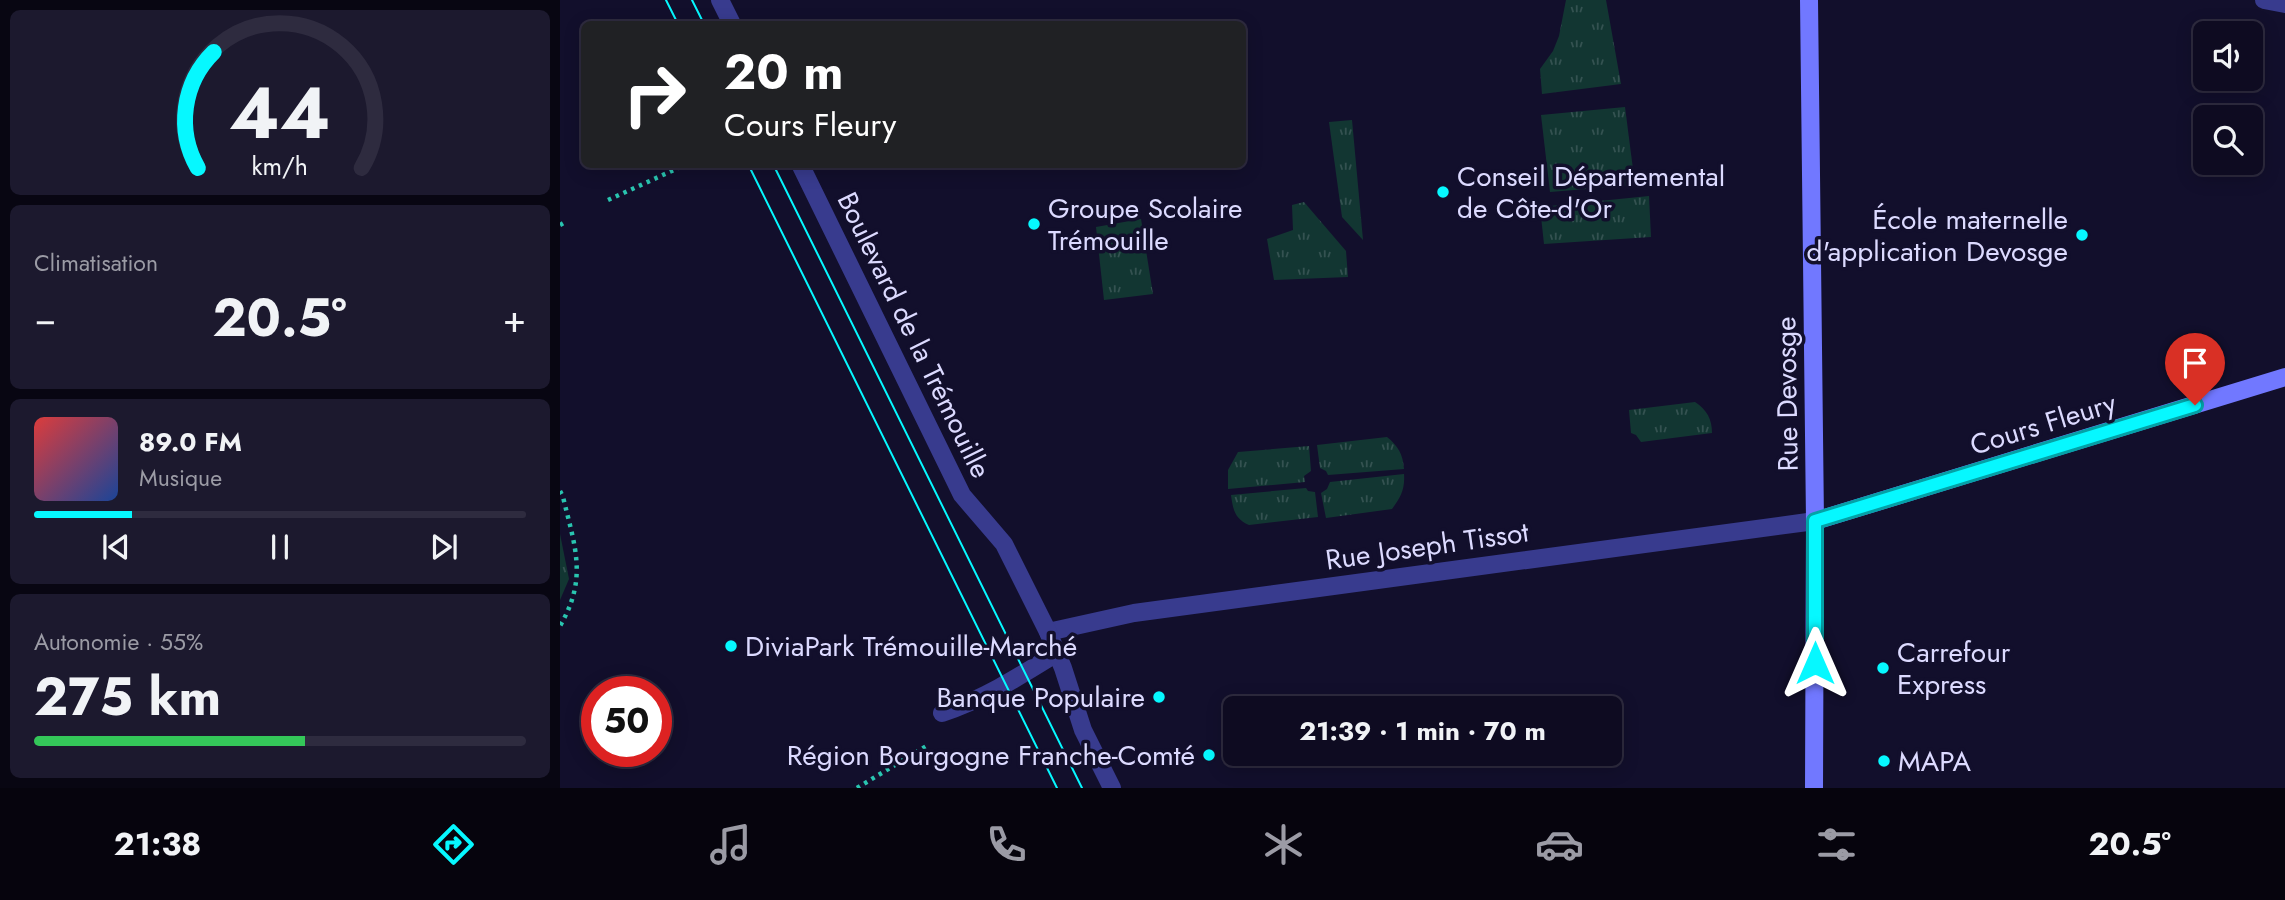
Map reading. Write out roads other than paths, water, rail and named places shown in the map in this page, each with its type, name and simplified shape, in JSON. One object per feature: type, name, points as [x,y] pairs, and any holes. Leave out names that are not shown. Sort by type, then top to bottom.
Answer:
[{"type":"main road","name":"Rue Devosge","points":[[1809,0],[1815,521],[1814,788]]},
{"type":"main road","name":"Cours Fleury","points":[[1815,521],[2285,377]]},
{"type":"street","points":[[720,0],[730,21]]},
{"type":"street","points":[[2264,0],[2285,4]]},
{"type":"street","name":"Boulevard de la Trémouille","points":[[802,168],[962,495],[1004,544],[1048,632],[1083,730],[1112,788]]},
{"type":"street","name":"Rue Joseph Tissot","points":[[1048,632],[1134,613],[1815,521]]},
{"type":"street","points":[[942,713],[969,704],[1057,653]]},
{"type":"tram line","points":[[666,0],[676,21]]},
{"type":"tram line","points":[[692,0],[702,21]]},
{"type":"tram line","points":[[750,168],[1057,788]]},
{"type":"tram line","points":[[775,168],[1082,788]]},
{"type":"place","name":"Conseil Départemental de Côte-d'Or","points":[[1443,192]]},
{"type":"place","name":"Groupe Scolaire Trémouille","points":[[1034,224]]},
{"type":"place","name":"École maternelle d'application Devosge","points":[[2082,235]]},
{"type":"place","name":"DiviaPark Trémouille-Marché","points":[[731,646]]},
{"type":"place","name":"Carrefour Express","points":[[1883,668]]},
{"type":"place","name":"Banque Populaire","points":[[1159,697]]},
{"type":"place","name":"Région Bourgogne Franche-Comté","points":[[1209,755]]},
{"type":"place","name":"MAPA","points":[[1884,761]]}]
